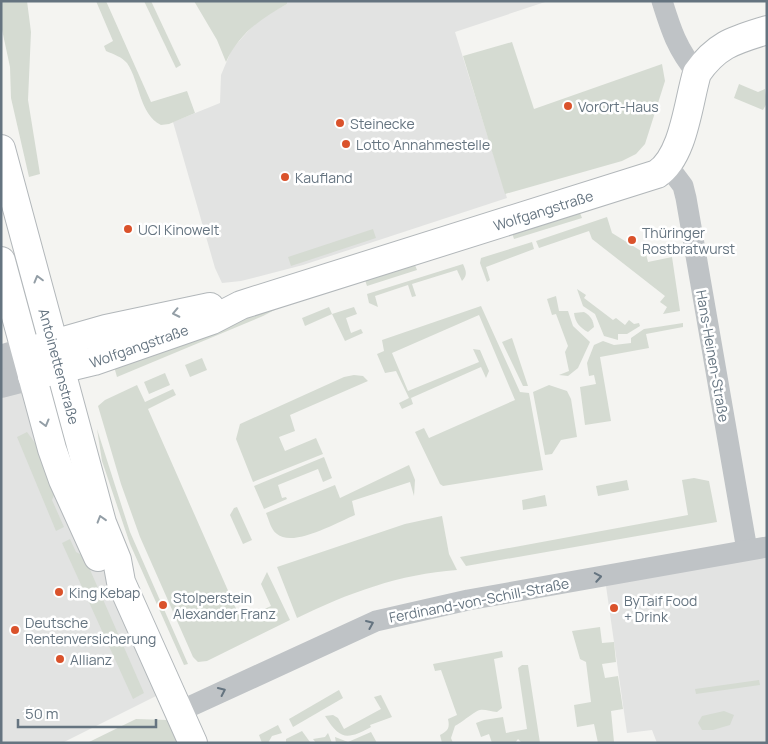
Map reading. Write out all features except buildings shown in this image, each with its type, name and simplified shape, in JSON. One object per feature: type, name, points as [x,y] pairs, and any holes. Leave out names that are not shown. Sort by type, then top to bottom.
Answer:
[{"type":"main road","points":[[668,166],[680,140],[697,72],[705,61],[721,46],[767,30]]},
{"type":"main road","name":"Antoinettenstraße","points":[[1,149],[102,523],[117,560],[121,582],[192,743]]},
{"type":"main road","name":"Wolfgangstraße","points":[[20,362],[57,356],[106,329],[199,308],[241,305],[619,187],[657,174],[668,166]]},
{"type":"main road","name":"Antoinettenstraße","points":[[1,261],[20,362],[63,480],[102,565],[121,582]]},
{"type":"street","points":[[662,1],[676,43],[682,55],[697,72]]},
{"type":"street","name":"Hans-Heinen-Straße","points":[[668,166],[683,186],[686,198],[757,549]]},
{"type":"street","points":[[1,384],[20,362]]},
{"type":"street","name":"Ferdinand-von-Schill-Straße","points":[[178,712],[376,621],[468,600],[757,549]]},
{"type":"shaded area","points":[[1,1],[27,1],[31,32],[28,100],[40,174],[29,177],[11,98],[10,67],[1,25]]},
{"type":"shaded area","points":[[96,1],[106,1],[151,102],[187,91],[195,113],[169,124],[161,125],[154,120],[144,106],[135,79],[127,63],[120,57],[106,51],[104,46],[113,41]]},
{"type":"shaded area","points":[[144,1],[151,1],[181,65],[176,68]]},
{"type":"shaded area","points":[[194,1],[287,1],[287,4],[251,28],[237,43],[226,62],[217,40]]},
{"type":"shaded area","points":[[287,1],[548,1],[455,32],[507,198],[303,265],[241,281],[222,283],[215,268],[173,122],[220,103],[221,75],[232,49],[258,20],[287,4]]},
{"type":"shaded area","points":[[512,42],[534,109],[662,64],[665,81],[645,144],[636,154],[622,161],[505,194],[463,56]]},
{"type":"shaded area","points":[[739,84],[758,92],[765,89],[767,103],[763,110],[734,98]]},
{"type":"shaded area","points":[[580,213],[582,218],[514,239],[512,233]]},
{"type":"shaded area","points":[[607,217],[612,233],[646,254],[648,262],[672,257],[680,311],[663,314],[667,307],[660,302],[665,296],[592,239],[589,231],[539,248],[536,241]]},
{"type":"shaded area","points":[[373,229],[376,238],[291,266],[288,257]]},
{"type":"shaded area","points":[[532,242],[534,249],[486,267],[490,280],[487,282],[480,263],[481,258]]},
{"type":"shaded area","points":[[463,264],[466,273],[462,281],[457,270],[412,284],[416,296],[412,297],[408,285],[375,296],[378,307],[369,303],[367,294]]},
{"type":"shaded area","points":[[415,265],[417,270],[367,286],[365,280]]},
{"type":"shaded area","points":[[577,289],[586,295],[584,298],[613,320],[616,318],[625,325],[629,320],[634,324],[639,323],[640,326],[627,334],[618,334],[618,340],[604,336],[595,314],[583,306]]},
{"type":"shaded area","points":[[556,296],[559,311],[568,311],[573,326],[590,342],[578,368],[568,376],[559,375],[569,371],[565,352],[568,346],[556,314],[552,315],[547,299]]},
{"type":"shaded area","points":[[288,303],[263,316],[117,377],[113,363]]},
{"type":"shaded area","points":[[481,306],[520,392],[529,393],[543,470],[443,486],[440,484],[415,432],[424,428],[429,438],[515,400],[479,315],[392,353],[408,391],[479,362],[473,349],[480,350],[489,371],[486,378],[481,367],[411,398],[413,404],[402,409],[399,403],[409,398],[396,371],[385,373],[377,354],[384,351],[382,340]]},
{"type":"shaded area","points":[[329,307],[332,314],[305,326],[302,318]]},
{"type":"shaded area","points":[[354,307],[357,314],[346,318],[351,333],[361,329],[363,333],[345,341],[332,314]]},
{"type":"shaded area","points":[[584,312],[590,317],[594,325],[588,332],[575,319],[574,313]]},
{"type":"shaded area","points":[[683,323],[683,327],[646,334],[649,348],[600,357],[611,421],[585,425],[580,387],[596,384],[594,375],[589,376],[587,363],[594,345],[603,341],[614,345],[631,343],[631,338],[644,329]]},
{"type":"shaded area","points":[[512,338],[528,386],[523,386],[502,342]]},
{"type":"shaded area","points":[[202,358],[207,370],[190,377],[185,365]]},
{"type":"shaded area","points":[[45,363],[71,463],[88,514],[164,692],[62,743],[1,743],[1,379]]},
{"type":"shaded area","points":[[165,373],[170,385],[149,394],[144,382]]},
{"type":"shaded area","points":[[363,376],[368,381],[290,415],[295,431],[279,437],[285,451],[316,438],[323,454],[253,482],[236,439],[240,424],[344,377]]},
{"type":"shaded area","points":[[137,385],[145,402],[173,389],[176,395],[148,409],[241,620],[271,606],[261,584],[267,572],[290,620],[207,661],[198,662],[193,657],[140,537],[121,484],[98,406],[105,400]]},
{"type":"shaded area","points":[[549,385],[567,391],[571,399],[577,437],[561,440],[552,454],[545,455],[533,392]]},
{"type":"shaded area","points":[[97,429],[130,532],[188,664],[184,665],[130,544],[102,461]]},
{"type":"shaded area","points":[[27,432],[35,443],[56,491],[52,500],[64,527],[56,531],[17,437]]},
{"type":"shaded area","points":[[324,457],[332,478],[323,482],[318,469],[278,485],[282,498],[286,497],[287,499],[264,509],[254,486]]},
{"type":"shaded area","points":[[409,465],[415,480],[414,496],[410,482],[352,501],[355,515],[304,536],[284,537],[277,534],[270,525],[266,513],[335,485],[340,498]]},
{"type":"shaded area","points":[[694,478],[709,481],[717,522],[466,566],[460,557],[688,515],[682,480]]},
{"type":"shaded area","points":[[627,480],[629,490],[598,496],[596,486]]},
{"type":"shaded area","points":[[545,495],[547,506],[523,510],[522,500]]},
{"type":"shaded area","points":[[237,507],[252,540],[243,544],[230,515],[234,508]]},
{"type":"shaded area","points":[[442,516],[449,554],[457,570],[415,576],[375,586],[297,618],[277,567],[405,524]]},
{"type":"shaded area","points":[[70,539],[76,552],[84,556],[144,693],[133,699],[62,543]]},
{"type":"shaded area","points":[[767,543],[767,743],[657,743],[652,730],[627,733],[604,572]]},
{"type":"shaded area","points":[[600,627],[602,643],[614,642],[616,662],[602,664],[605,678],[618,676],[623,709],[611,711],[614,742],[618,743],[598,743],[594,724],[577,727],[574,705],[591,702],[586,662],[580,659],[572,631]]},
{"type":"shaded area","points":[[502,651],[503,657],[494,659],[502,708],[497,712],[482,710],[475,712],[455,726],[451,738],[453,743],[442,743],[440,735],[448,729],[448,719],[457,715],[441,670],[435,671],[433,664]]},
{"type":"shaded area","points":[[522,665],[528,665],[540,743],[522,743],[518,739],[515,743],[492,743],[489,734],[481,737],[476,723],[503,717],[506,733],[527,729],[518,668]]},
{"type":"shaded area","points":[[759,680],[760,685],[696,694],[695,689]]},
{"type":"shaded area","points":[[339,690],[343,698],[293,727],[289,719]]},
{"type":"shaded area","points":[[381,695],[392,717],[370,725],[371,727],[356,734],[350,736],[340,733],[335,730],[325,716],[333,715],[338,718],[344,729],[381,709],[374,697]]},
{"type":"shaded area","points":[[724,711],[734,715],[730,725],[713,730],[702,730],[698,723],[702,716]]},
{"type":"shaded area","points":[[136,719],[168,720],[180,743],[87,743]]},
{"type":"shaded area","points":[[278,725],[282,733],[272,736],[268,743],[262,743],[259,735]]},
{"type":"shaded area","points":[[302,731],[310,742],[286,743],[286,739]]},
{"type":"shaded area","points":[[371,732],[377,743],[336,743],[335,737],[348,742]]},
{"type":"shaded area","points":[[328,733],[332,743],[316,743],[313,739],[325,737]]},
{"type":"place","name":"VorOrt-Haus","points":[[568,106]]},
{"type":"place","name":"Steinecke","points":[[340,123]]},
{"type":"place","name":"Lotto Annahmestelle","points":[[346,144]]},
{"type":"place","name":"Kaufland","points":[[285,177]]},
{"type":"place","name":"UCI Kinowelt","points":[[128,229]]},
{"type":"place","name":"Thüringer Rostbratwurst","points":[[632,240]]},
{"type":"place","name":"King Kebap","points":[[59,592]]},
{"type":"place","name":"Stolperstein Alexander Franz","points":[[163,605]]},
{"type":"place","name":"ByTaif Food + Drink","points":[[614,608]]},
{"type":"place","name":"Deutsche Rentenversicherung","points":[[15,630]]},
{"type":"place","name":"Allianz","points":[[60,659]]}]
